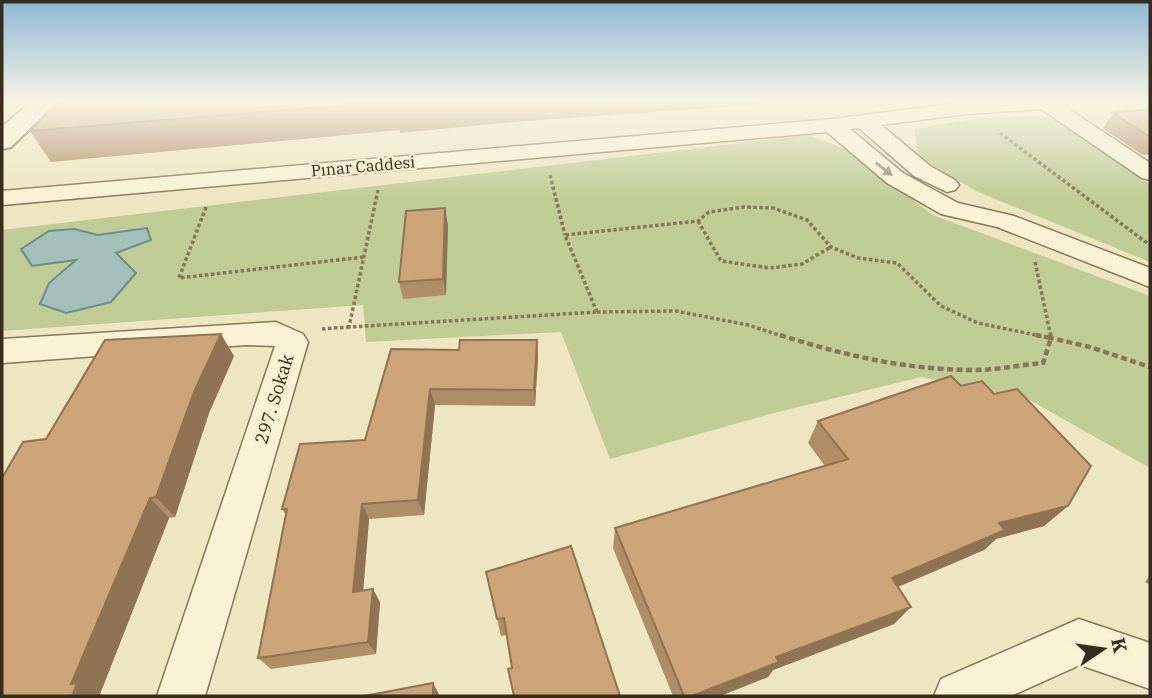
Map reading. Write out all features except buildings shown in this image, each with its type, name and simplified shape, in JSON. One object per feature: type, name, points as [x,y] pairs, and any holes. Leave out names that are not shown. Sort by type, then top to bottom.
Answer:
[{"type":"street","name":"Pınar Caddesi","points":[[2,198],[722,135]]},
{"type":"street","points":[[843,135],[895,178],[950,209],[1005,221],[1150,278]]},
{"type":"street","points":[[880,135],[922,171],[1005,221]]},
{"type":"street","points":[[1093,135],[1150,173]]},
{"type":"street","name":"297. Sokak","points":[[2,351],[276,333],[292,342],[181,696]]},
{"type":"street","points":[[958,696],[1079,642],[1127,656],[1150,666]]},
{"type":"path","points":[[1001,135],[1150,246]]},
{"type":"path","points":[[544,150],[565,235],[597,312]]},
{"type":"path","points":[[383,164],[349,327],[597,312],[676,311],[748,325],[834,352],[895,365],[975,370],[1043,363],[1051,338],[1033,251]]},
{"type":"path","points":[[216,179],[179,278],[364,257]]},
{"type":"path","points":[[565,235],[698,220],[709,212],[744,207],[773,208],[807,220],[831,247],[858,258],[897,263],[941,306],[978,323],[1090,347],[1150,367]]},
{"type":"path","points":[[698,220],[721,261],[770,268],[802,264],[831,247]]},
{"type":"green space","points":[[809,135],[845,149],[933,215],[1150,296],[1150,468],[1026,398],[921,377],[774,413],[610,459],[561,332],[366,342],[363,305],[2,331],[2,230]]},
{"type":"green space","points":[[915,135],[1081,135],[1150,184],[1150,262],[976,191],[919,157]]},
{"type":"water","points":[[147,228],[151,240],[116,253],[136,273],[111,302],[66,313],[40,304],[49,283],[76,260],[32,266],[21,249],[49,231],[74,229],[98,235]]}]
